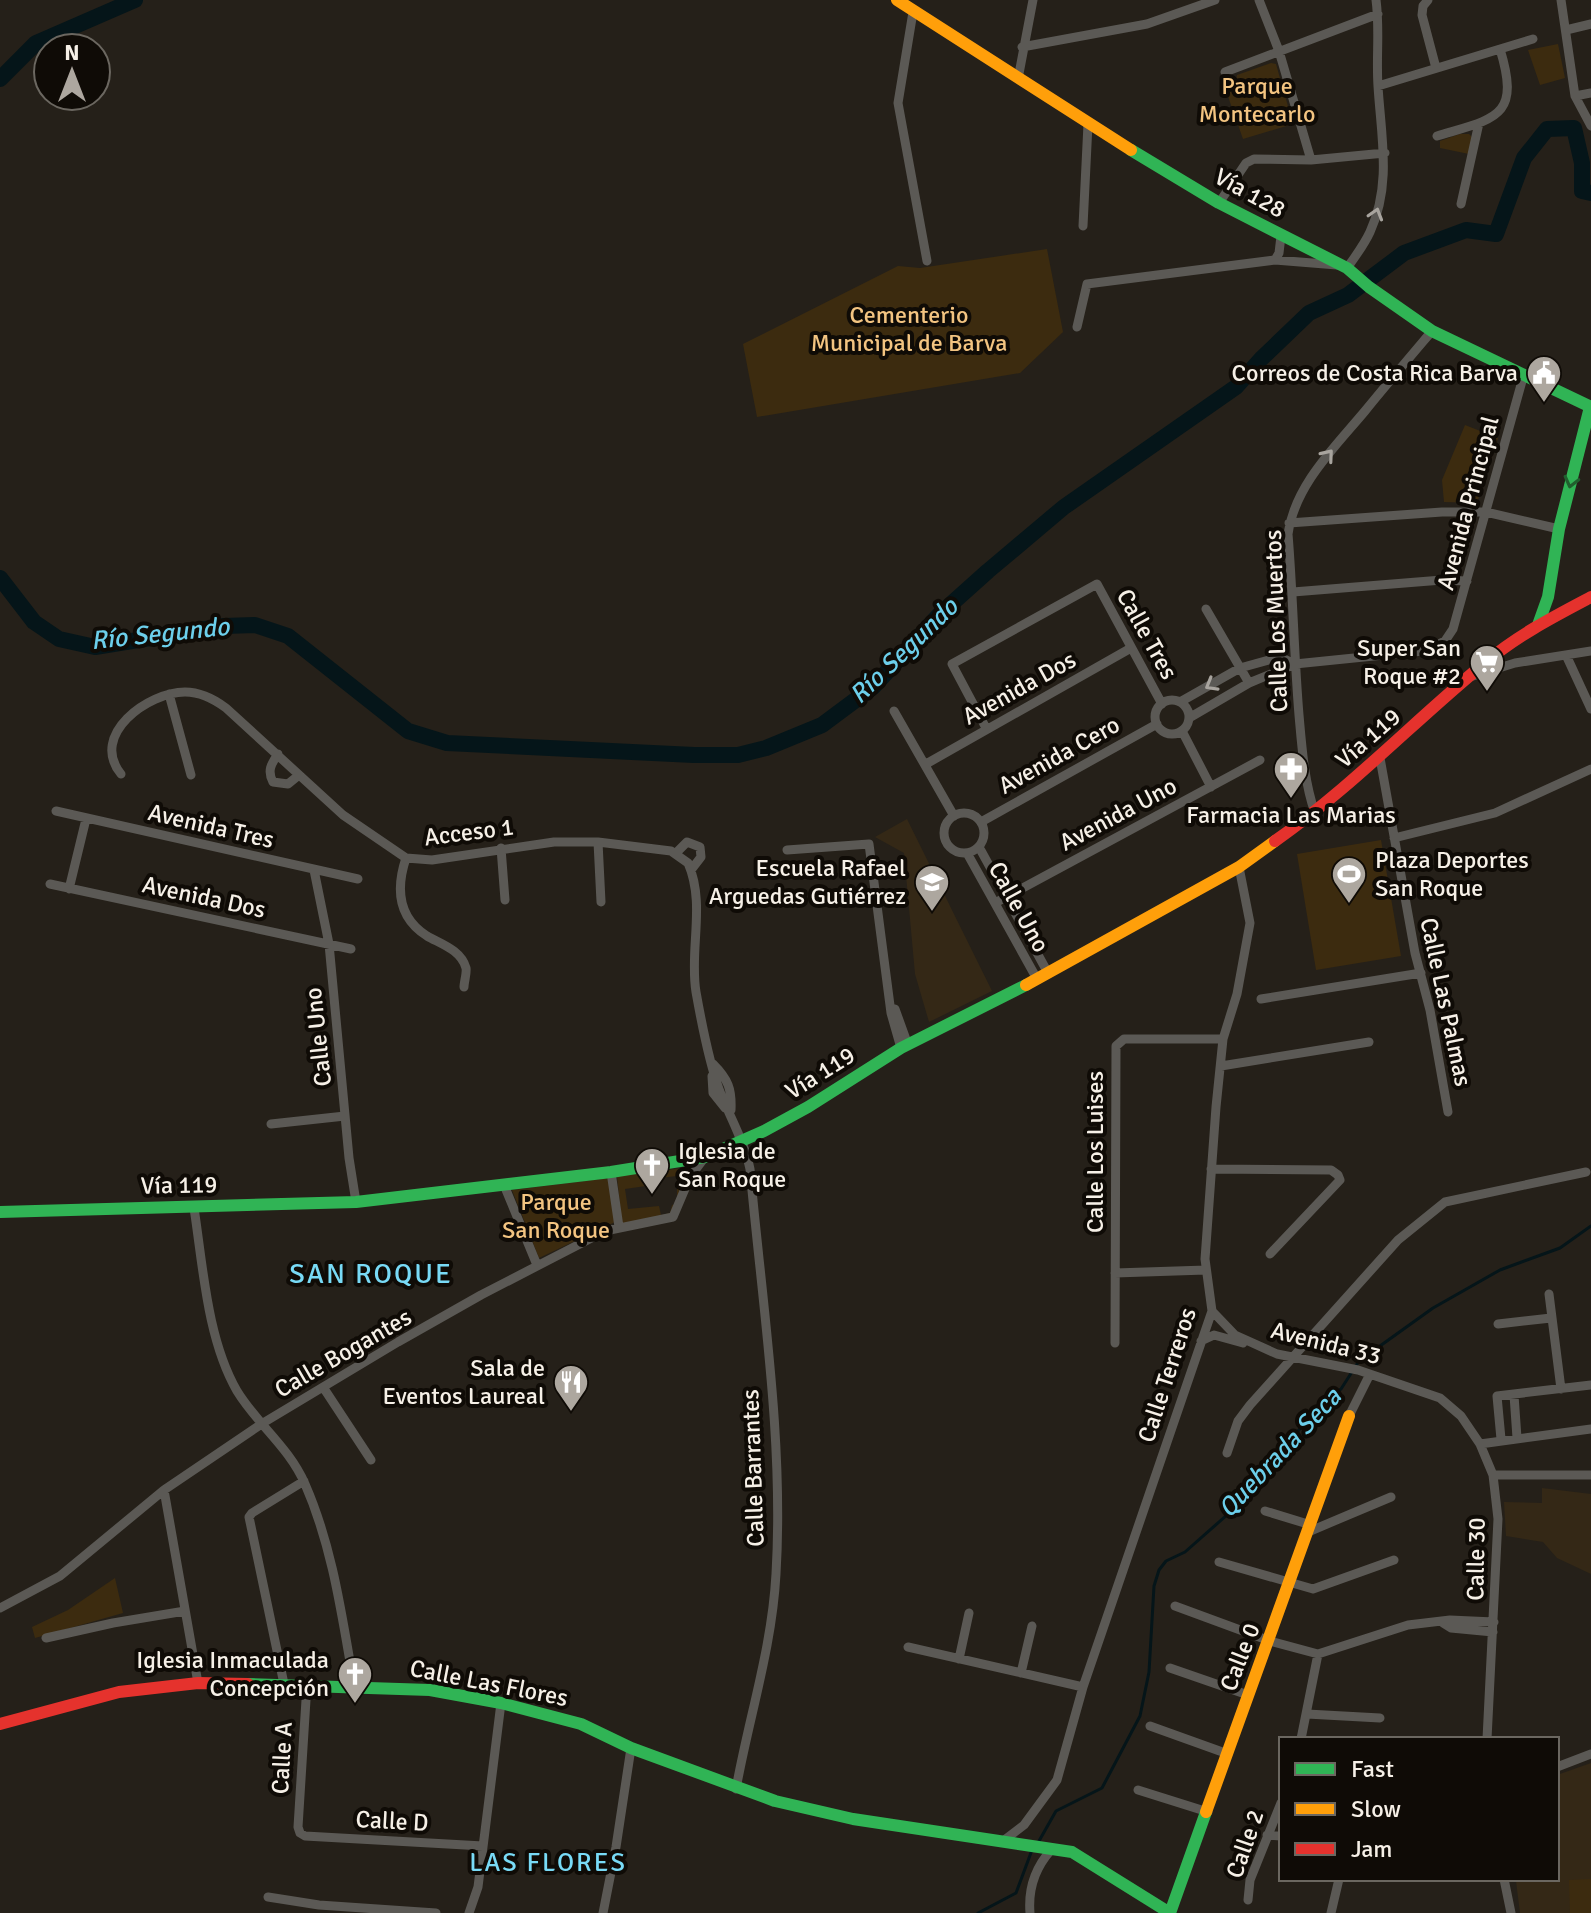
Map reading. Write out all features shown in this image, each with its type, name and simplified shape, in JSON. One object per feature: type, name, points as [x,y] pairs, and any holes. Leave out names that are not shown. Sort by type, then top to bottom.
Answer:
[{"type":"main road","name":"Vía 128","points":[[897,0],[1088,124],[1219,203],[1347,268],[1432,331],[1591,406]]},
{"type":"main road","points":[[1538,625],[1548,597],[1559,529],[1591,406]]},
{"type":"main road","points":[[1548,597],[1551,611],[1563,613]]},
{"type":"main road","name":"Vía 119","points":[[0,1212],[356,1202],[611,1172],[705,1157],[742,1143],[808,1107],[904,1047],[1042,976],[1239,867],[1315,813],[1505,648],[1538,625],[1591,597]]},
{"type":"main road","name":"Calle 0","points":[[1170,1913],[1349,1416]]},
{"type":"main road","name":"Calle Las Flores","points":[[0,1724],[119,1692],[198,1683],[354,1685],[430,1690],[501,1703],[581,1724],[631,1748],[775,1801],[853,1819],[1072,1852],[1170,1913]]},
{"type":"street","points":[[1018,79],[1033,0]]},
{"type":"street","points":[[1022,47],[1147,24],[1215,0]]},
{"type":"street","points":[[1259,0],[1279,51],[1311,160]]},
{"type":"street","points":[[1077,327],[1087,284],[1275,260],[1347,268],[1369,235],[1379,211],[1385,153],[1378,86],[1376,0]]},
{"type":"street","points":[[1428,0],[1423,6],[1422,15],[1436,68]]},
{"type":"street","points":[[1561,0],[1575,96],[1591,126]]},
{"type":"street","points":[[913,12],[898,103],[927,261]]},
{"type":"street","points":[[1225,72],[1378,14]]},
{"type":"street","points":[[1566,30],[1591,24]]},
{"type":"street","points":[[1378,86],[1533,39]]},
{"type":"street","points":[[1437,136],[1498,114],[1507,99],[1508,76],[1500,49]]},
{"type":"street","points":[[1575,96],[1591,93]]},
{"type":"street","points":[[1461,204],[1479,123]]},
{"type":"street","points":[[1083,226],[1088,124]]},
{"type":"street","points":[[1219,203],[1246,163],[1254,159],[1311,160],[1385,153]]},
{"type":"street","points":[[1275,260],[1281,236]]},
{"type":"street","name":"Calle Los Muertos","points":[[1315,813],[1304,766],[1295,664],[1289,523],[1317,468],[1432,331]]},
{"type":"street","name":"Avenida Principal","points":[[1295,664],[1423,651],[1445,641],[1453,629],[1524,374]]},
{"type":"street","points":[[1289,523],[1442,512],[1486,512],[1559,529]]},
{"type":"street","points":[[1293,592],[1442,580],[1467,581]]},
{"type":"street","name":"Calle Tres","points":[[986,728],[952,664],[1097,584],[1162,704]]},
{"type":"street","points":[[1206,609],[1249,683]]},
{"type":"street","name":"Avenida Dos","points":[[926,764],[1131,648]]},
{"type":"street","points":[[1505,648],[1508,659],[1515,663]]},
{"type":"street","points":[[1470,677],[1515,663],[1591,651]]},
{"type":"street","points":[[1566,655],[1591,709]]},
{"type":"street","points":[[1280,657],[1295,664],[1249,683],[1189,718],[1182,731],[1171,734],[1157,724],[1156,713],[1162,704],[1180,702],[1240,668],[1280,657]]},
{"type":"street","name":"Acceso 1","points":[[169,694],[187,692],[214,700],[343,815],[406,858],[432,860],[554,842],[598,842],[676,853],[687,842],[700,847],[701,857],[691,870]]},
{"type":"street","points":[[121,774],[114,766],[111,755],[121,725],[148,702],[169,694],[191,775]]},
{"type":"street","points":[[1180,702],[1187,709],[1189,718]]},
{"type":"street","points":[[894,711],[954,816]]},
{"type":"street","name":"Avenida Cero","points":[[981,822],[1157,724]]},
{"type":"street","points":[[1182,731],[1211,787]]},
{"type":"street","points":[[278,754],[270,768],[269,775],[273,782],[288,784],[299,775]]},
{"type":"street","name":"Calle Las Palmas","points":[[1380,758],[1448,1112]]},
{"type":"street","name":"Avenida Uno","points":[[995,903],[1260,760]]},
{"type":"street","points":[[1394,838],[1495,813],[1591,769]]},
{"type":"street","name":"Avenida Tres","points":[[56,811],[358,879]]},
{"type":"street","points":[[971,814],[981,822],[984,834],[979,847],[967,853],[955,851],[944,837],[946,825],[954,816],[971,814]]},
{"type":"street","points":[[69,889],[86,819]]},
{"type":"street","points":[[598,842],[601,902]]},
{"type":"street","points":[[787,850],[869,844],[891,1003],[897,1011],[904,1047]]},
{"type":"street","name":"Calle Uno","points":[[979,847],[1007,897],[1042,976]]},
{"type":"street","points":[[501,848],[505,900]]},
{"type":"street","points":[[676,853],[684,858],[691,870],[697,909],[693,966],[696,992],[719,1090],[742,1143]]},
{"type":"street","name":"Calle Uno","points":[[967,853],[1042,976]]},
{"type":"street","points":[[406,858],[398,893],[403,907],[414,926],[455,952],[466,968],[464,987]]},
{"type":"street","name":"Calle Terreros","points":[[1003,1841],[1024,1825],[1057,1780],[1083,1687],[1136,1541],[1212,1311],[1206,1270],[1211,1169],[1223,1039],[1237,994],[1250,923],[1239,867]]},
{"type":"street","name":"Calle Uno","points":[[314,870],[329,944],[356,1202]]},
{"type":"street","name":"Avenida Dos","points":[[50,884],[351,949]]},
{"type":"street","points":[[1261,999],[1421,973]]},
{"type":"street","name":"Calle Los Luises","points":[[1115,1343],[1116,1046],[1124,1039],[1223,1039]]},
{"type":"street","points":[[1221,1066],[1369,1042]]},
{"type":"street","points":[[271,1124],[345,1116]]},
{"type":"street","name":"Calle Barrantes","points":[[736,1789],[745,1737],[761,1683],[776,1574],[777,1543],[775,1446],[767,1350],[750,1169],[742,1143]]},
{"type":"street","name":"Calle Bogantes","points":[[0,1608],[60,1576],[164,1490],[263,1423],[323,1387],[537,1265],[605,1231],[673,1217],[690,1177],[705,1157]]},
{"type":"street","points":[[1211,1169],[1331,1170],[1338,1175],[1340,1180],[1270,1254]]},
{"type":"street","points":[[611,1172],[619,1227]]},
{"type":"street","points":[[1227,1453],[1238,1421],[1293,1357],[1398,1240],[1445,1202],[1586,1172]]},
{"type":"street","points":[[504,1185],[537,1265]]},
{"type":"street","points":[[194,1208],[220,1356],[238,1393],[287,1451],[304,1481],[332,1561],[354,1685]]},
{"type":"street","points":[[1115,1273],[1206,1270]]},
{"type":"street","points":[[1549,1294],[1561,1389]]},
{"type":"street","name":"Avenida 33","points":[[1212,1311],[1235,1335],[1277,1354],[1352,1369],[1440,1398]]},
{"type":"street","points":[[1498,1324],[1551,1318]]},
{"type":"street","points":[[1201,1341],[1214,1335],[1252,1344]]},
{"type":"street","points":[[1349,1416],[1370,1374]]},
{"type":"street","points":[[1501,1439],[1497,1396],[1591,1385]]},
{"type":"street","points":[[323,1387],[371,1460]]},
{"type":"street","points":[[1514,1395],[1517,1438]]},
{"type":"street","name":"Calle 30","points":[[1440,1398],[1461,1416],[1480,1444],[1493,1475],[1498,1519],[1487,1737]]},
{"type":"street","points":[[1480,1444],[1591,1429]]},
{"type":"street","points":[[1493,1475],[1591,1475]]},
{"type":"street","points":[[284,1684],[249,1517],[304,1481]]},
{"type":"street","points":[[164,1490],[198,1683]]},
{"type":"street","points":[[1265,1511],[1309,1528],[1391,1497]]},
{"type":"street","points":[[1219,1562],[1313,1589],[1394,1560]]},
{"type":"street","points":[[1175,1606],[1270,1641],[1318,1654],[1408,1625],[1443,1623],[1451,1628],[1494,1627]]},
{"type":"street","points":[[46,1638],[185,1611]]},
{"type":"street","points":[[959,1659],[969,1613]]},
{"type":"street","points":[[1021,1673],[1032,1626]]},
{"type":"street","points":[[908,1647],[1083,1687]]},
{"type":"street","points":[[1301,1737],[1318,1654]]},
{"type":"street","points":[[1170,1668],[1248,1695]]},
{"type":"street","name":"Calle A","points":[[300,1833],[307,1684]]},
{"type":"street","points":[[469,1913],[478,1887],[501,1703]]},
{"type":"street","points":[[1307,1714],[1380,1718]]},
{"type":"street","points":[[1150,1726],[1228,1754]]},
{"type":"street","points":[[603,1913],[631,1748]]},
{"type":"street","points":[[1559,1766],[1591,1754]]},
{"type":"street","points":[[1138,1790],[1208,1812]]},
{"type":"street","name":"Calle 2","points":[[1248,1900],[1250,1880],[1279,1808]]},
{"type":"street","points":[[1024,1825],[1037,1848],[1039,1865],[1030,1894],[1030,1913]]},
{"type":"street","name":"Calle D","points":[[300,1833],[319,1837],[483,1846]]},
{"type":"street","points":[[1267,1835],[1279,1836]]},
{"type":"street","points":[[1331,1913],[1339,1881]]},
{"type":"street","points":[[1504,1881],[1511,1913]]},
{"type":"street","points":[[268,1897],[319,1905],[436,1913]]},
{"type":"shaded area","name":"Escuela Rafael Arguedas Gutiérrez","points":[[907,819],[992,991],[929,1022],[915,974],[904,853],[875,837]]},
{"type":"shaded area","points":[[1542,1488],[1591,1494],[1591,1574],[1557,1558],[1543,1542],[1506,1536],[1504,1502],[1542,1503]]},
{"type":"shaded area","points":[[1591,1763],[1591,1913],[1520,1913],[1516,1881],[1559,1881],[1559,1774]]},
{"type":"green space","points":[[1558,44],[1565,78],[1540,85],[1528,50]]},
{"type":"green space","name":"Parque Montecarlo","points":[[1276,64],[1293,124],[1243,139],[1225,88],[1236,83],[1237,75]]},
{"type":"green space","points":[[1469,134],[1473,138],[1469,154],[1440,148],[1440,141]]},
{"type":"green space","name":"Cementerio Municipal de Barva","points":[[1047,249],[1063,332],[1020,373],[757,417],[743,344],[898,266],[920,268]]},
{"type":"green space","points":[[1465,425],[1498,438],[1477,503],[1444,502],[1442,480]]},
{"type":"green space","name":"Plaza Deportes San Roque","points":[[1381,840],[1401,956],[1316,970],[1297,854]]},
{"type":"green space","points":[[691,1167],[677,1203],[677,1176],[660,1178],[660,1184],[625,1189],[628,1209],[659,1206],[661,1215],[670,1213],[672,1205],[677,1204],[672,1216],[622,1224],[617,1176]]},
{"type":"green space","name":"Parque San Roque","points":[[609,1178],[615,1222],[539,1258],[512,1190]]},
{"type":"green space","points":[[115,1578],[123,1613],[35,1638],[32,1627],[68,1610]]},
{"type":"green space","points":[[1591,1879],[1591,1913],[1570,1913],[1569,1880]]},
{"type":"waterway","points":[[0,79],[36,43],[135,0]]},
{"type":"waterway","name":"Río Segundo","points":[[0,578],[34,622],[59,639],[95,647],[224,626],[255,625],[288,636],[408,731],[447,743],[738,755],[766,748],[822,725],[873,687],[940,614],[988,571],[1064,507],[1236,387],[1309,313],[1348,295],[1404,253],[1466,230],[1496,234],[1524,158],[1547,129],[1574,128],[1582,163],[1582,191],[1591,193]]},
{"type":"waterway","name":"Quebrada Seca","points":[[1039,1841],[1056,1811],[1102,1788],[1140,1716],[1149,1672],[1154,1586],[1159,1570],[1166,1561],[1185,1552],[1236,1507],[1321,1403],[1341,1389],[1359,1361],[1433,1308],[1500,1270],[1560,1248],[1591,1226]]},
{"type":"waterway","name":"Quebrada Seca","points":[[978,1913],[1016,1893],[1032,1850]]},
{"type":"traffic: fast","points":[[1131,150],[1219,203],[1347,268],[1432,331],[1591,407]]},
{"type":"traffic: fast","points":[[1538,625],[1548,597],[1559,529],[1590,407]]},
{"type":"traffic: fast","points":[[0,1212],[356,1202],[611,1172],[705,1157],[764,1131],[901,1048],[1026,985]]},
{"type":"traffic: fast","points":[[248,1684],[430,1690],[501,1703],[581,1724],[631,1748],[775,1801],[853,1819],[1072,1852],[1170,1913],[1206,1812]]},
{"type":"traffic: slow","points":[[897,0],[1131,150]]},
{"type":"traffic: slow","points":[[1026,985],[1239,867],[1275,841]]},
{"type":"traffic: slow","points":[[1206,1812],[1349,1416]]},
{"type":"traffic: jam","points":[[1275,841],[1330,799],[1498,652],[1537,626],[1591,597]]},
{"type":"traffic: jam","points":[[0,1724],[119,1692],[198,1683],[248,1684]]},
{"type":"place","name":"Correos de Costa Rica Barva","points":[[1544,404]]},
{"type":"place","name":"Super San Roque #2","points":[[1487,693]]},
{"type":"place","name":"Farmacia Las Marias","points":[[1291,800]]},
{"type":"place","name":"Plaza Deportes San Roque","points":[[1349,905]]},
{"type":"place","name":"Escuela Rafael Arguedas Gutiérrez","points":[[932,913]]},
{"type":"place","name":"Iglesia de San Roque","points":[[652,1196]]},
{"type":"place","name":"Sala de Eventos Laureal","points":[[571,1413]]},
{"type":"place","name":"Iglesia Inmaculada Concepción","points":[[355,1705]]},
{"type":"district","name":"SAN ROQUE","points":[[371,1274]]},
{"type":"district","name":"LAS FLORES","points":[[548,1863]]}]
